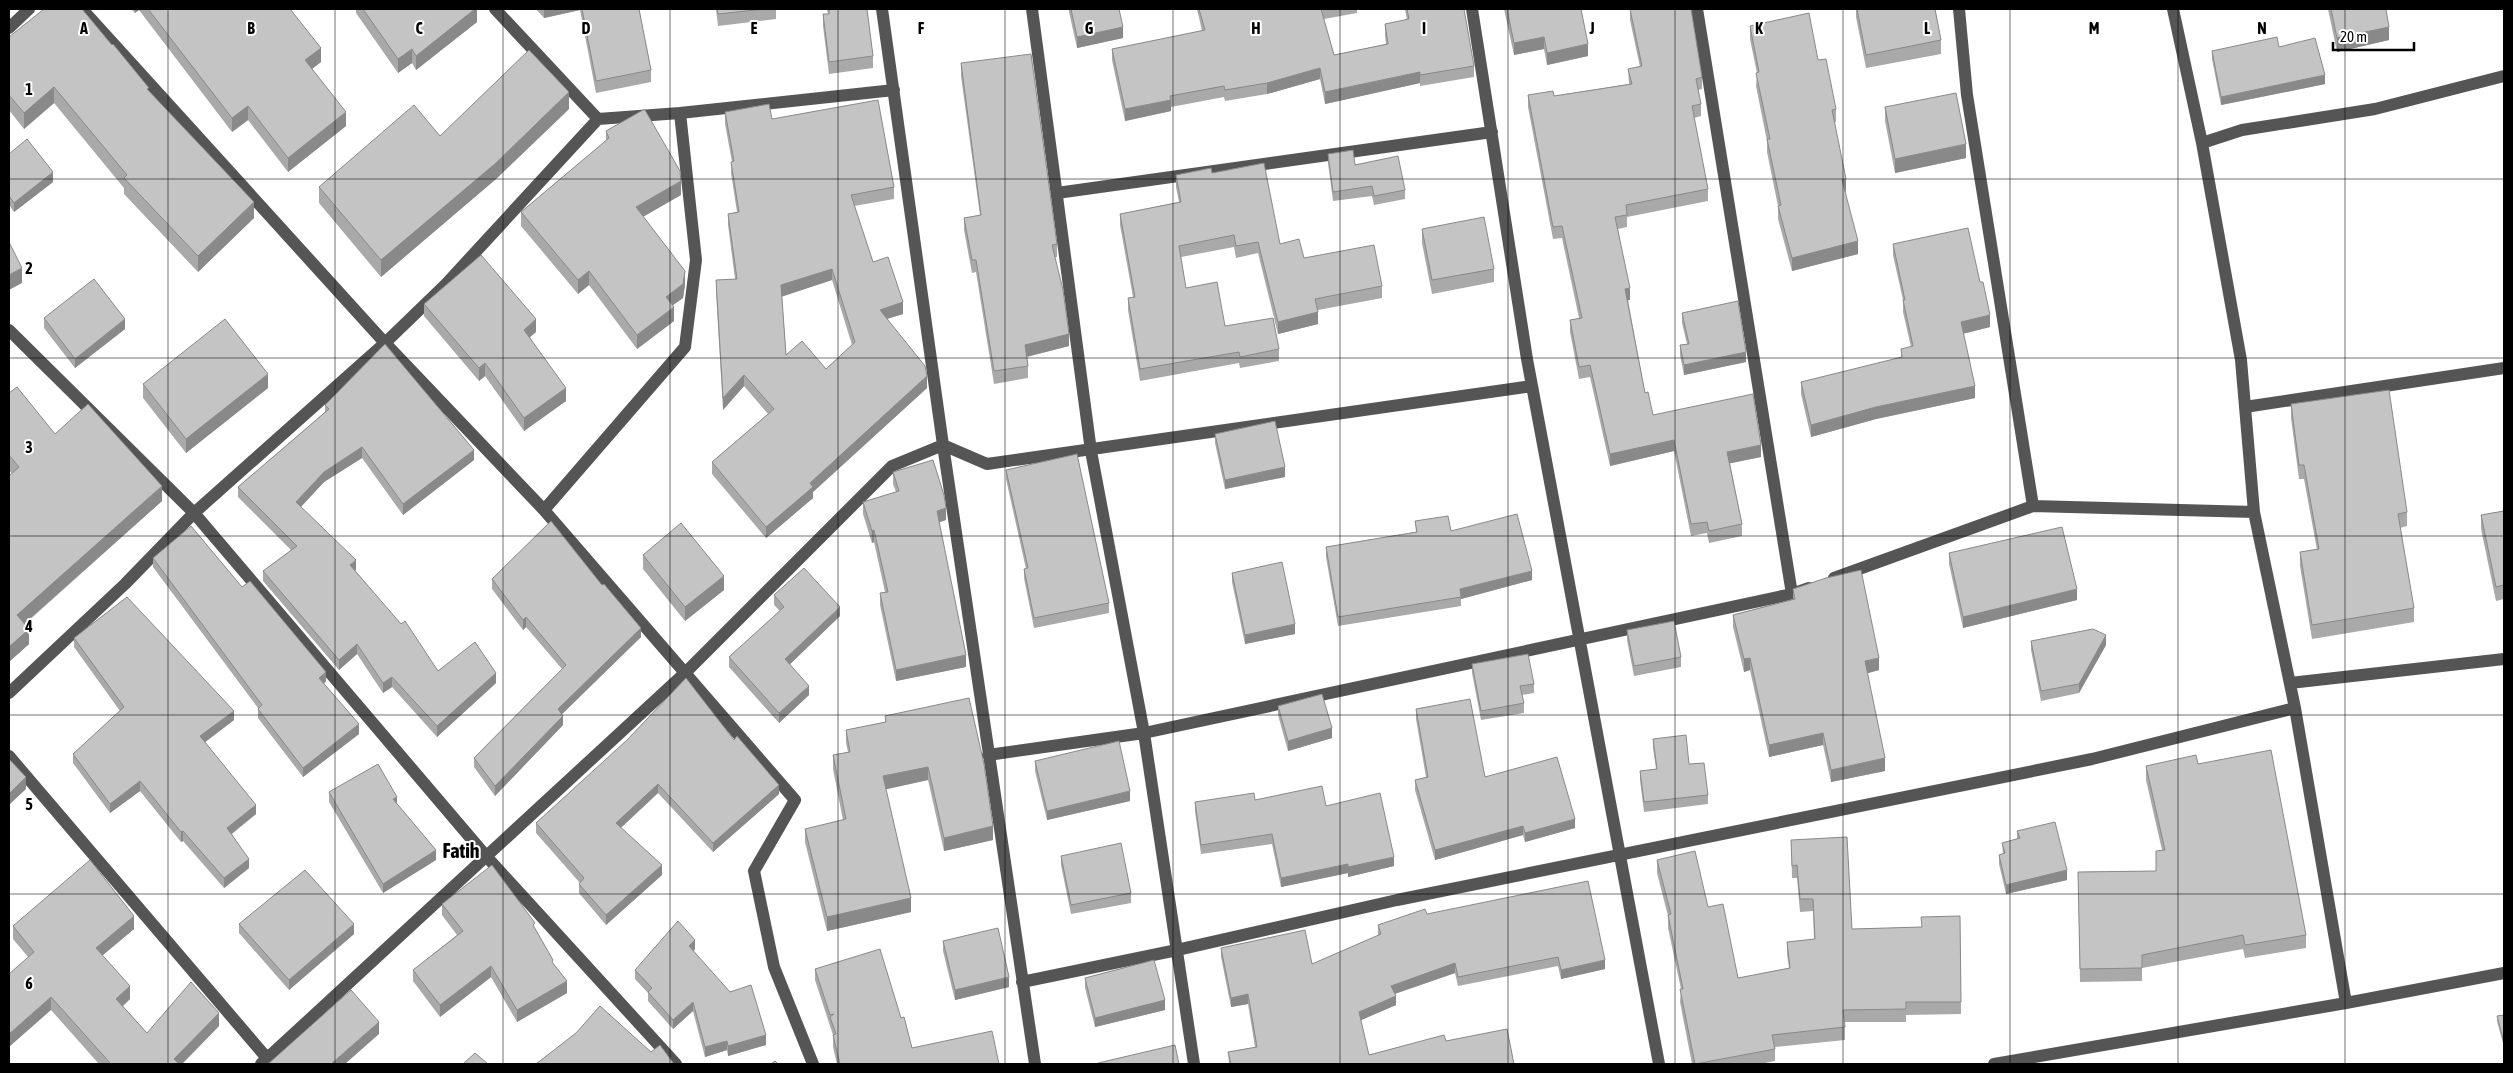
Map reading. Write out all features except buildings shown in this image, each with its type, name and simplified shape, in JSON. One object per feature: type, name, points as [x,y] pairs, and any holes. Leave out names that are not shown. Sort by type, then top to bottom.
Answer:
[{"type":"street","points":[[9,28],[29,9]]},
{"type":"street","points":[[82,9],[385,343],[544,510],[796,800],[754,871],[774,967],[813,1064]]},
{"type":"street","points":[[495,9],[598,118]]},
{"type":"street","points":[[882,9],[988,755],[1036,1064]]},
{"type":"street","points":[[1032,9],[1092,451],[1144,733],[1194,1064]]},
{"type":"street","points":[[1472,9],[1532,386],[1659,1064]]},
{"type":"street","points":[[1697,9],[1792,594]]},
{"type":"street","points":[[1959,9],[1967,95],[2032,506]]},
{"type":"street","points":[[2173,9],[2202,144],[2241,360],[2254,512],[2295,708],[2346,1003]]},
{"type":"street","points":[[2202,144],[2242,130],[2375,109],[2504,76]]},
{"type":"street","points":[[9,693],[125,584],[194,513],[385,343],[446,284],[598,118],[680,113],[894,90]]},
{"type":"street","points":[[544,510],[685,347],[696,260],[680,113]]},
{"type":"street","points":[[1056,194],[1492,132]]},
{"type":"street","points":[[9,330],[194,513],[486,856],[676,1064]]},
{"type":"street","points":[[2245,407],[2504,368]]},
{"type":"street","points":[[9,756],[266,1062],[685,673],[892,466],[943,445],[986,464],[1092,451],[1532,386]]},
{"type":"street","points":[[988,755],[1144,733],[1792,594],[2032,506],[2254,512]]},
{"type":"street","points":[[2290,683],[2504,659]]},
{"type":"street","points":[[1022,982],[1177,950],[1397,900],[2092,759],[2295,708]]},
{"type":"street","points":[[1994,1064],[2346,1003],[2504,973]]},
{"type":"district","name":"Fatih","points":[[461,851]]}]
